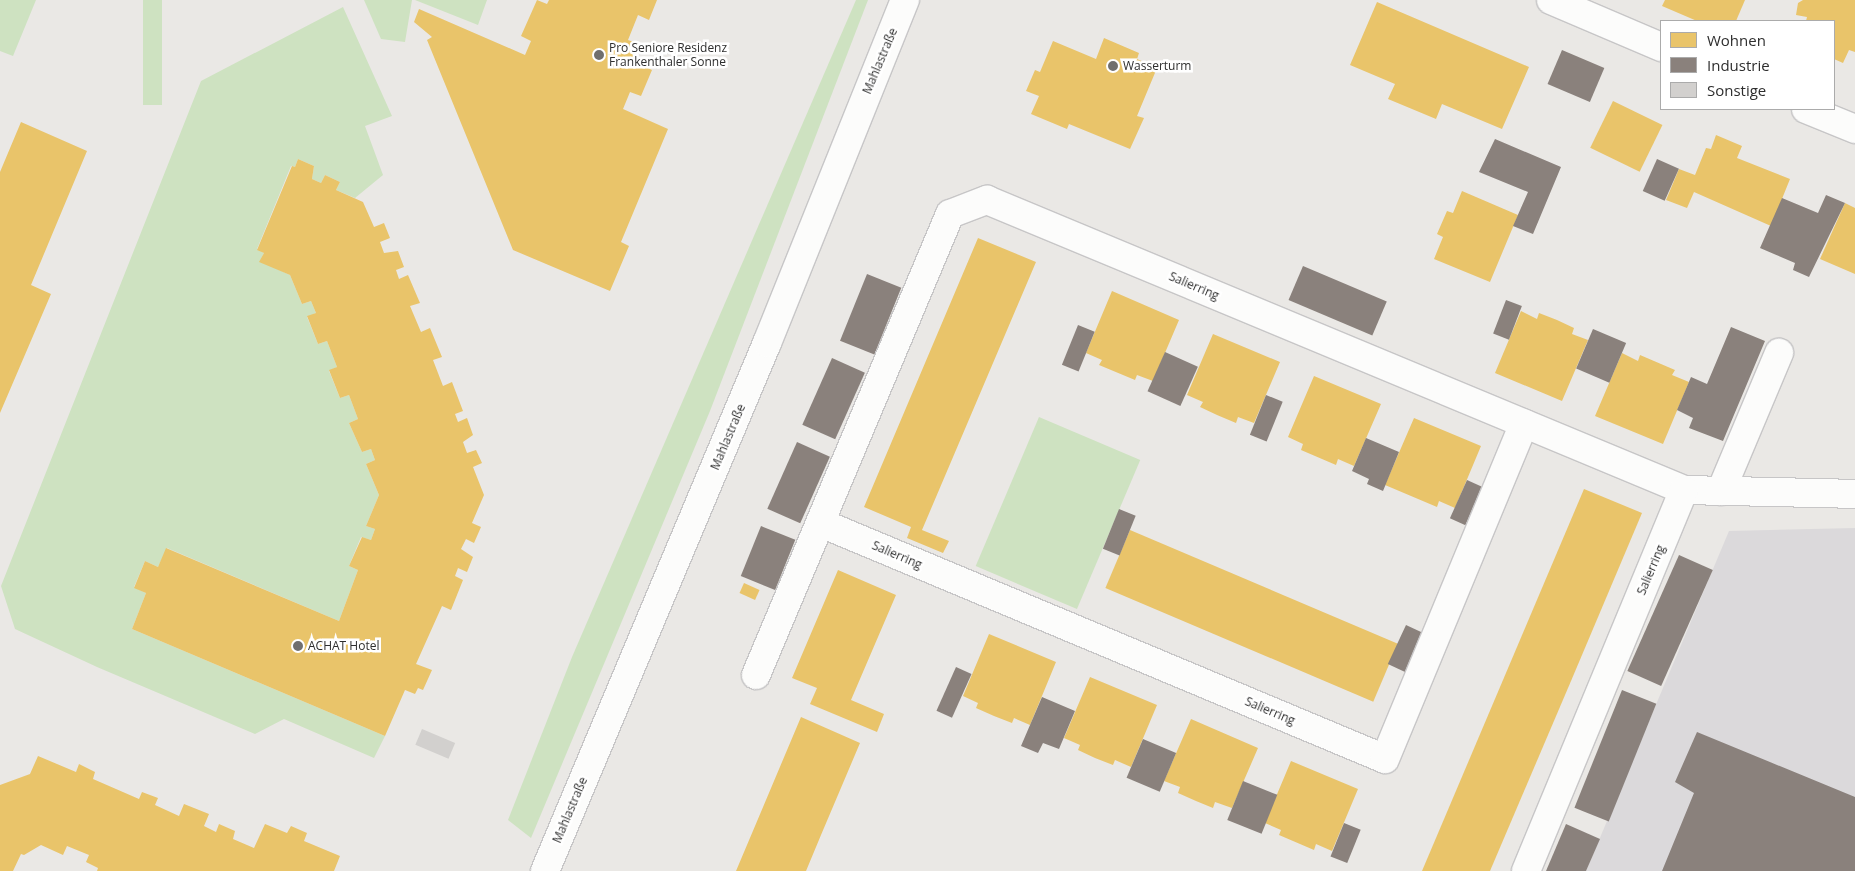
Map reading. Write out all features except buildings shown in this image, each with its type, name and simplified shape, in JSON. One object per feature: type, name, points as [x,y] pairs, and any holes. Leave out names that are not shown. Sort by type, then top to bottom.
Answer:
[{"type":"street","name":"Mahlastraße","points":[[546,871],[768,343],[905,0]]},
{"type":"street","points":[[1551,0],[1660,47]]},
{"type":"street","points":[[1808,110],[1855,130]]},
{"type":"street","name":"Salierring","points":[[756,675],[950,214],[987,200],[1684,490],[1855,494]]},
{"type":"street","points":[[1721,492],[1779,353]]},
{"type":"street","name":"Salierring","points":[[821,523],[1385,759],[1524,424]]},
{"type":"street","name":"Salierring","points":[[1526,871],[1684,490]]},
{"type":"shaded area","points":[[1855,528],[1855,871],[1586,871],[1729,531]]},
{"type":"green space","points":[[0,0],[36,0],[13,56],[0,51]]},
{"type":"green space","points":[[143,0],[162,0],[162,105],[143,105]]},
{"type":"green space","points":[[364,0],[412,0],[405,42],[381,39]]},
{"type":"green space","points":[[415,0],[487,0],[478,25]]},
{"type":"green space","points":[[856,0],[868,0],[710,411],[531,838],[508,820],[572,657]]},
{"type":"green space","points":[[343,7],[392,116],[365,126],[383,175],[355,198],[336,190],[340,182],[325,175],[321,183],[312,179],[314,166],[298,159],[295,167],[291,166],[257,249],[264,253],[260,261],[290,275],[302,304],[311,301],[316,313],[307,317],[318,344],[327,341],[337,367],[329,371],[340,398],[349,395],[358,419],[349,423],[362,452],[371,449],[375,460],[366,464],[379,495],[366,526],[375,529],[371,540],[361,537],[349,566],[358,570],[339,621],[167,548],[158,567],[145,561],[134,587],[146,593],[132,629],[385,736],[374,758],[284,719],[255,734],[97,667],[15,629],[1,586],[201,81]]},
{"type":"green space","points":[[1039,417],[1140,460],[1077,609],[976,566]]},
{"type":"place","name":"Pro Seniore Residenz Frankenthaler Sonne","points":[[599,55]]},
{"type":"place","name":"Wasserturm","points":[[1113,66]]},
{"type":"place","name":"ACHAT Hotel","points":[[298,646]]}]
